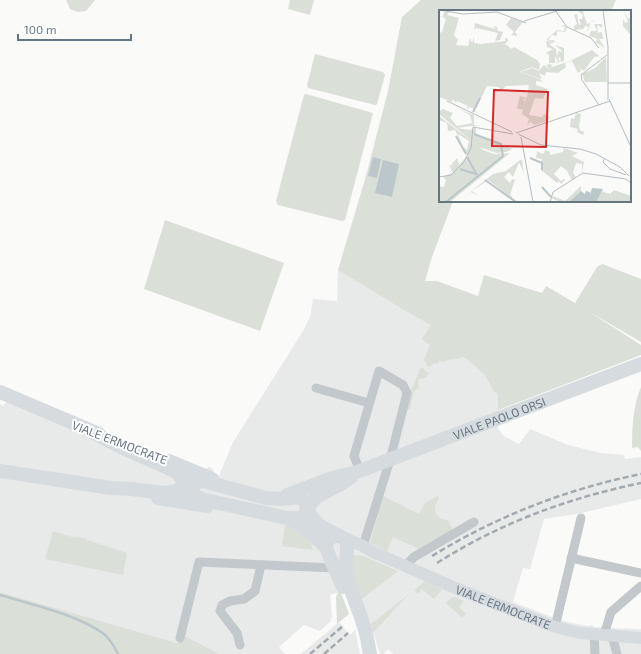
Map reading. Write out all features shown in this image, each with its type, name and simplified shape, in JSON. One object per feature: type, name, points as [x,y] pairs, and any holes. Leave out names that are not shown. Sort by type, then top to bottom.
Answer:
[{"type":"main road","name":"VIALE PAOLO ORSI","points":[[359,472],[641,364]]},
{"type":"main road","name":"VIALE ERMOCRATE","points":[[0,392],[90,431],[125,442],[240,492]]},
{"type":"main road","points":[[90,431],[121,447],[175,471],[181,489],[213,507],[242,509]]},
{"type":"main road","points":[[0,471],[111,488],[162,493],[173,492],[203,481],[258,497],[300,497],[305,501],[308,509],[318,524],[338,550],[346,569],[349,585],[364,625],[370,654]]},
{"type":"main road","points":[[181,489],[196,497],[242,509],[287,518],[302,518],[312,501],[318,495],[338,486],[359,472]]},
{"type":"main road","points":[[274,498],[285,496],[332,478],[359,472]]},
{"type":"main road","points":[[212,501],[206,497],[205,492],[208,486],[214,484]]},
{"type":"main road","points":[[287,518],[303,526],[338,550],[355,551],[367,549]]},
{"type":"main road","name":"VIALE ERMOCRATE","points":[[338,550],[367,549],[453,587],[555,627],[580,633],[641,638]]},
{"type":"main road","points":[[338,550],[352,610],[358,628],[363,654]]},
{"type":"street","points":[[359,472],[354,456],[379,371],[403,385],[407,393],[367,549]]},
{"type":"street","points":[[316,388],[369,403]]},
{"type":"street","points":[[555,627],[581,518]]},
{"type":"street","points":[[405,566],[414,557],[474,522]]},
{"type":"street","points":[[180,638],[199,562],[261,565],[338,550]]},
{"type":"street","points":[[571,558],[641,573]]},
{"type":"street","points":[[240,645],[237,633],[220,611],[222,605],[230,601],[244,599],[255,591],[261,565]]},
{"type":"street","points":[[595,654],[612,612],[641,586]]},
{"type":"street","points":[[603,635],[617,654]]},
{"type":"shaded area","points":[[66,0],[95,0],[86,11],[78,12],[70,9]]},
{"type":"shaded area","points":[[290,0],[314,0],[310,15],[288,9]]},
{"type":"shaded area","points":[[421,0],[616,0],[611,10],[439,10],[439,202],[453,202],[432,257],[425,281],[437,281],[478,296],[484,275],[542,293],[546,286],[575,303],[597,267],[602,264],[641,279],[641,342],[588,311],[641,345],[641,355],[498,410],[498,395],[494,392],[485,375],[467,359],[462,357],[457,359],[455,358],[453,360],[446,360],[444,362],[440,361],[437,364],[435,363],[428,367],[424,360],[430,345],[422,339],[431,325],[338,270],[366,176],[388,91],[402,17]]},
{"type":"shaded area","points":[[315,54],[383,72],[385,75],[377,104],[375,105],[308,88],[307,85]]},
{"type":"shaded area","points":[[306,94],[373,113],[345,220],[342,221],[278,205],[276,201],[304,95]]},
{"type":"shaded area","points":[[373,157],[381,159],[377,178],[368,176]]},
{"type":"shaded area","points":[[383,160],[399,164],[392,197],[375,193]]},
{"type":"shaded area","points":[[165,220],[284,263],[260,331],[144,289]]},
{"type":"shaded area","points":[[338,270],[407,312],[432,325],[487,374],[498,395],[498,429],[504,436],[519,444],[530,429],[568,445],[601,453],[624,455],[625,459],[641,457],[641,499],[577,514],[544,519],[530,569],[523,568],[513,602],[560,620],[577,624],[589,626],[593,625],[594,627],[641,629],[641,654],[393,654],[388,649],[384,654],[380,654],[371,625],[369,626],[354,588],[330,595],[332,617],[330,622],[320,631],[304,625],[279,647],[285,654],[220,654],[185,636],[184,639],[177,643],[0,592],[0,404],[3,406],[5,403],[9,402],[129,455],[202,471],[209,467],[213,469],[215,477],[218,478],[233,442],[303,331],[310,317],[313,299],[337,301]]},
{"type":"shaded area","points":[[421,367],[429,374],[425,378],[418,379],[419,388],[414,391],[410,409],[407,410],[412,388]]},
{"type":"shaded area","points":[[641,387],[641,451],[638,447],[632,448],[635,409]]},
{"type":"shaded area","points":[[383,496],[419,514],[425,503],[438,496],[439,499],[435,506],[436,513],[440,518],[448,520],[453,530],[419,549],[393,537],[387,551],[370,543]]},
{"type":"shaded area","points":[[285,525],[306,537],[313,550],[282,546]]},
{"type":"shaded area","points":[[53,531],[72,537],[86,538],[87,540],[127,553],[123,575],[45,559]]},
{"type":"shaded area","points":[[353,555],[363,556],[398,571],[363,598],[359,599],[349,564]]},
{"type":"shaded area","points":[[425,581],[441,589],[434,599],[422,589],[418,594],[414,590]]},
{"type":"shaded area","points":[[0,592],[177,643],[184,639],[185,636],[220,654],[0,654]]},
{"type":"shaded area","points":[[338,592],[341,593],[349,614],[337,624],[336,597]]},
{"type":"shaded area","points":[[409,594],[407,596],[373,633],[371,624]]},
{"type":"shaded area","points":[[454,597],[464,601],[459,607],[466,614],[462,618],[446,603]]},
{"type":"shaded area","points":[[339,622],[350,635],[355,630],[360,654],[301,654]]},
{"type":"waterway","points":[[0,595],[54,611],[81,621],[104,634],[118,654]]},
{"type":"railway","points":[[432,556],[507,516],[559,496],[613,480],[641,474]]},
{"type":"railway","points":[[437,563],[485,536],[535,514],[587,496],[641,483]]},
{"type":"railway","points":[[310,654],[343,626]]},
{"type":"railway","points":[[324,654],[348,633]]}]
